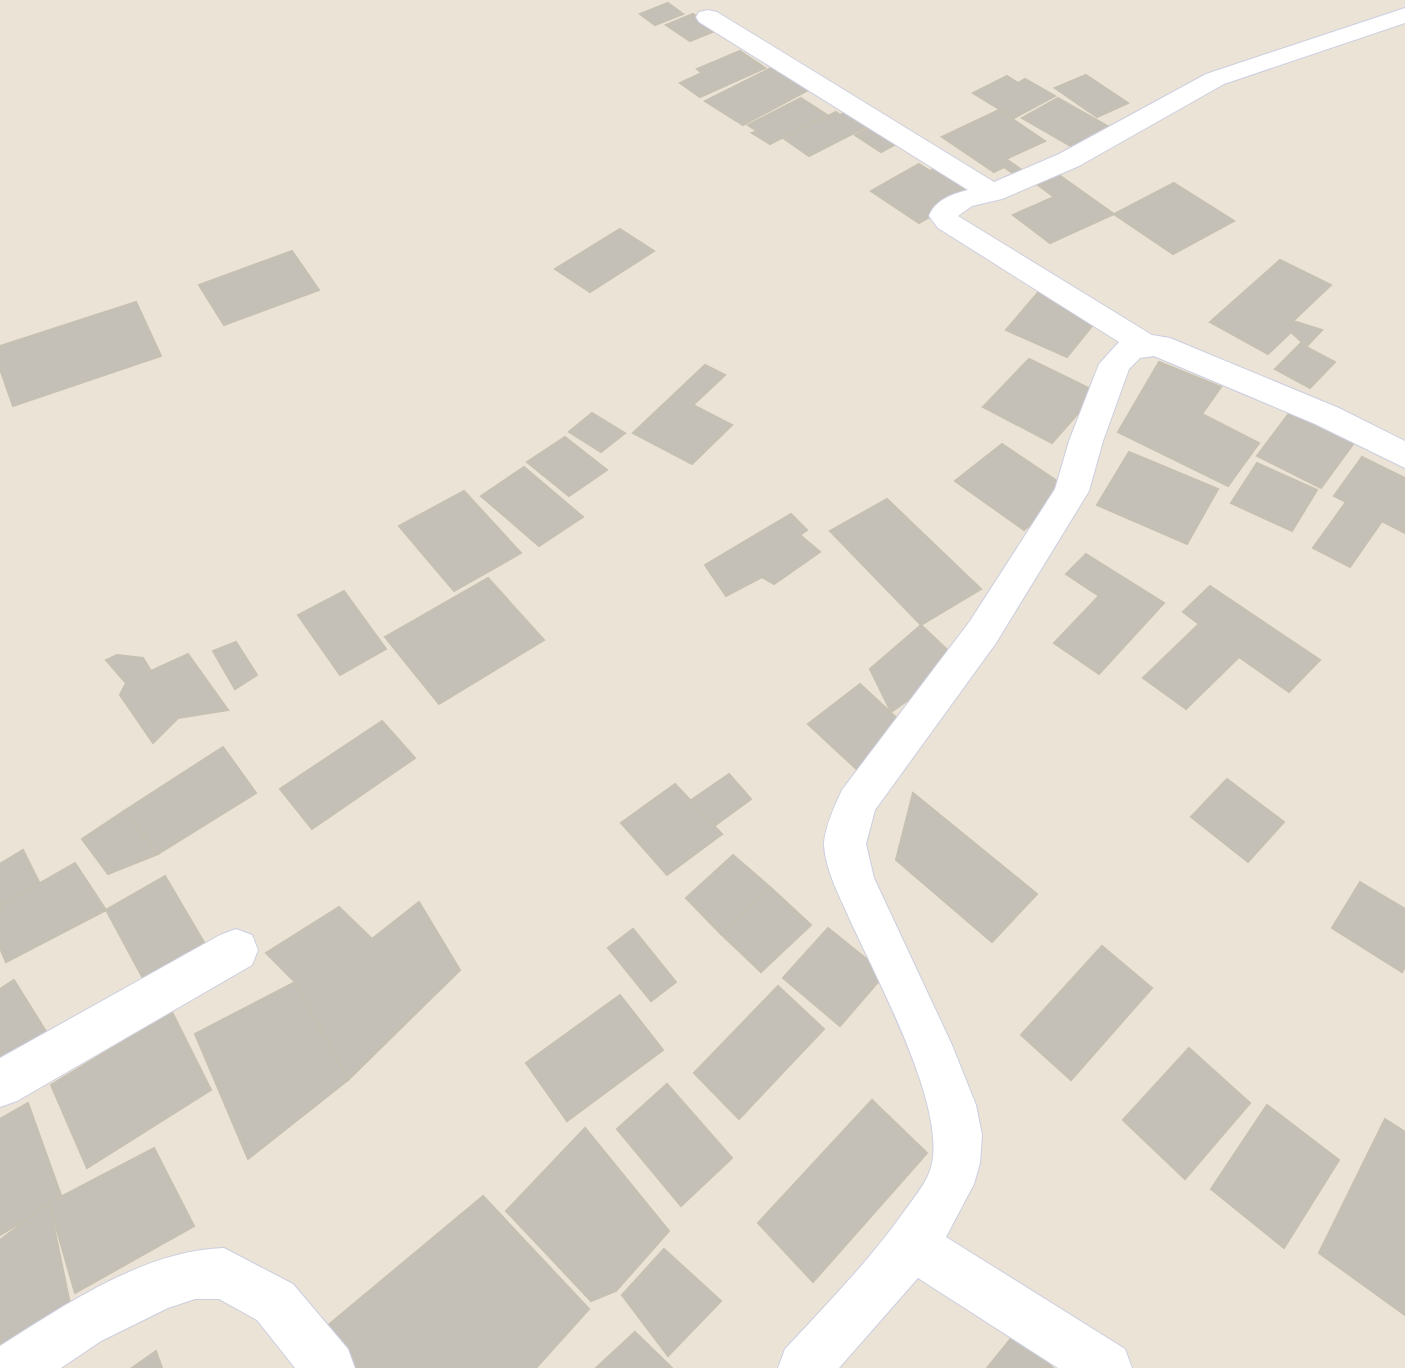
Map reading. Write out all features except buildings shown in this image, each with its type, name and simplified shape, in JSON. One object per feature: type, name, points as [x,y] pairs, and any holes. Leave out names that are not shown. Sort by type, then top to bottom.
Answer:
[{"type":"street","points":[[1405,15],[1215,79],[1069,160],[992,193],[962,200],[944,212],[943,216],[1145,345],[1177,352],[1314,410],[1405,456]]},
{"type":"street","points":[[708,17],[992,193]]},
{"type":"street","points":[[804,1368],[898,1263],[950,1184],[956,1163],[958,1135],[952,1105],[929,1045],[853,879],[845,844],[856,803],[984,632],[1072,491],[1086,441],[1115,363],[1122,354],[1145,345]]},
{"type":"street","points":[[0,1084],[236,950]]},
{"type":"street","points":[[911,1244],[1106,1368]]},
{"type":"street","points":[[14,1368],[83,1323],[159,1286],[195,1274],[224,1273],[275,1302],[329,1368]]}]
